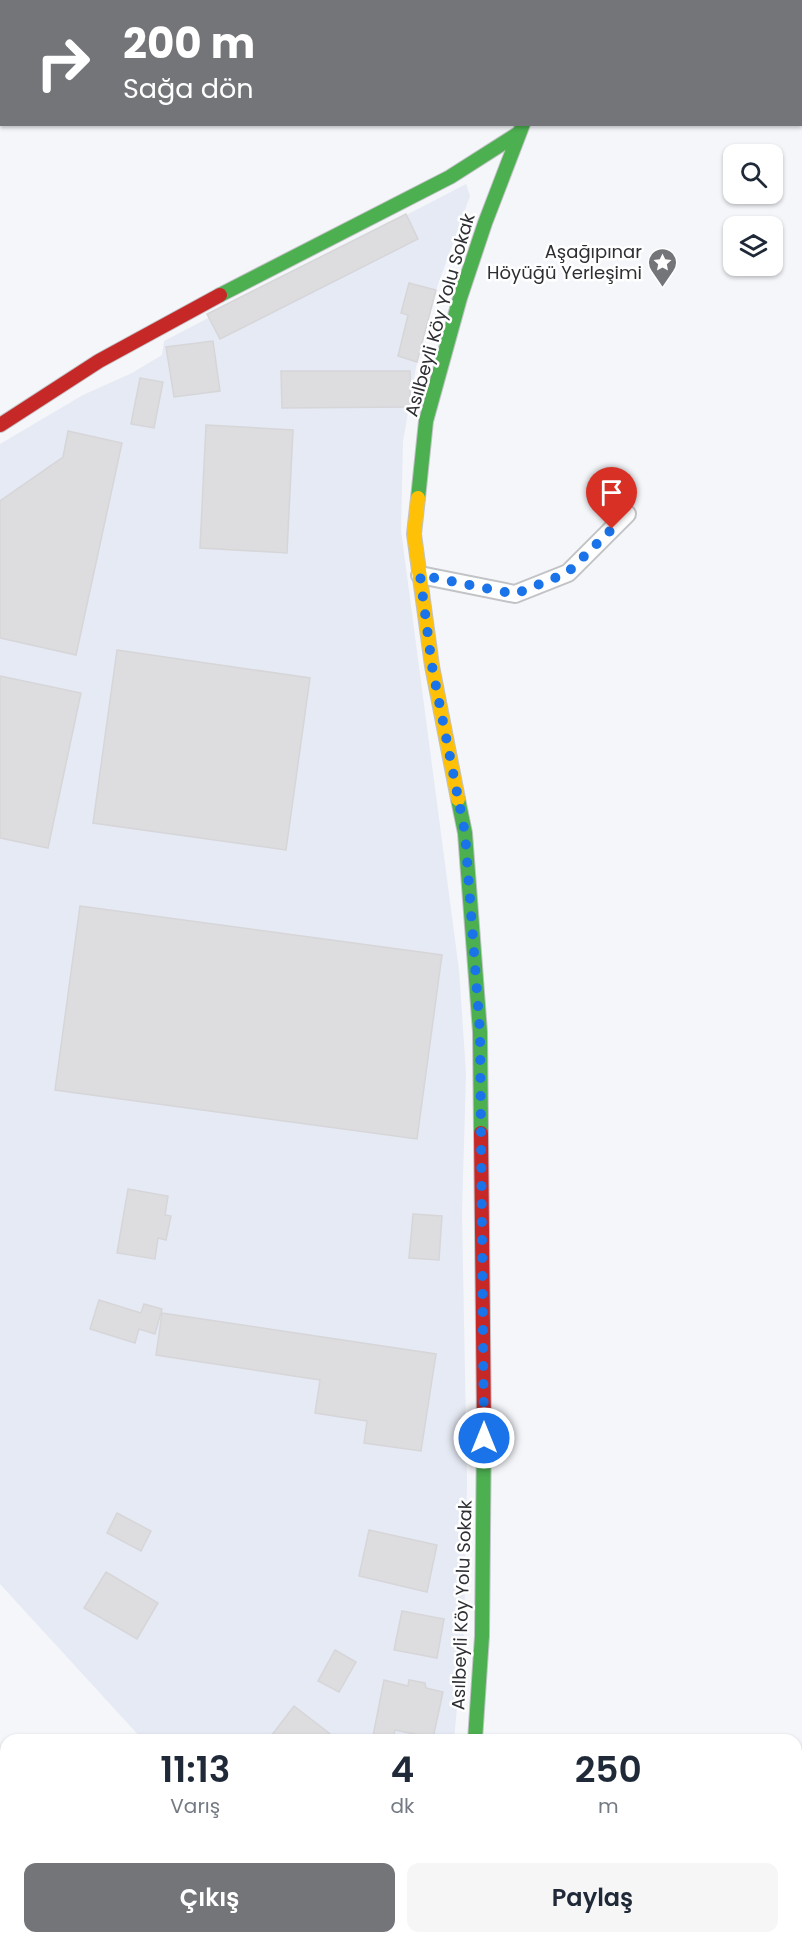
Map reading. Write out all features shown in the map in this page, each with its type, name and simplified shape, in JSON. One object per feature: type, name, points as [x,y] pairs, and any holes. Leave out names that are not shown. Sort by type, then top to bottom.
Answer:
[{"type":"street","points":[[0,425],[99,361],[167,323],[450,177],[521,129]]},
{"type":"street","name":"Asılbeyli Köy Yolu Sokak","points":[[475,1734],[482,1636],[484,1460],[480,1032],[465,833],[432,666],[414,534],[426,421],[460,298],[521,129]]},
{"type":"lane","points":[[420,575],[515,594],[567,573],[627,514]]},
{"type":"shaded area","points":[[466,184],[470,196],[436,290],[417,362],[403,441],[401,530],[459,970],[466,1073],[462,1213],[467,1482],[464,1632],[455,1734],[138,1734],[0,1584],[0,444],[83,395],[132,373],[162,355],[164,341]]},
{"type":"building","points":[[406,214],[418,239],[220,339],[207,314]]},
{"type":"building","points":[[409,283],[436,290],[417,362],[398,356],[408,315],[401,313]]},
{"type":"building","points":[[213,341],[220,391],[174,397],[166,347]]},
{"type":"building","points":[[281,371],[410,371],[410,407],[282,408]]},
{"type":"building","points":[[140,378],[163,382],[154,428],[131,424]]},
{"type":"building","points":[[206,425],[293,430],[287,553],[200,548]]},
{"type":"building","points":[[68,431],[122,443],[76,655],[0,638],[0,501],[63,457]]},
{"type":"building","points":[[117,650],[310,678],[286,850],[93,823]]},
{"type":"building","points":[[0,676],[81,693],[48,848],[0,838]]},
{"type":"building","points":[[80,906],[442,955],[417,1139],[55,1090]]},
{"type":"building","points":[[128,1189],[168,1196],[165,1215],[171,1216],[166,1240],[158,1238],[155,1259],[117,1253]]},
{"type":"building","points":[[413,1214],[442,1216],[439,1260],[409,1258]]},
{"type":"building","points":[[99,1300],[141,1313],[144,1304],[162,1309],[155,1334],[139,1329],[135,1343],[90,1329]]},
{"type":"building","points":[[162,1313],[436,1354],[421,1451],[364,1443],[367,1421],[315,1413],[320,1380],[156,1355]]},
{"type":"building","points":[[117,1513],[151,1531],[141,1551],[107,1533]]},
{"type":"building","points":[[369,1530],[437,1545],[427,1592],[359,1576]]},
{"type":"building","points":[[106,1572],[158,1603],[137,1639],[84,1608]]},
{"type":"building","points":[[402,1611],[444,1619],[437,1658],[394,1650]]},
{"type":"building","points":[[335,1650],[356,1662],[339,1692],[318,1681]]},
{"type":"building","points":[[384,1680],[408,1686],[409,1680],[425,1683],[426,1688],[443,1692],[434,1734],[414,1734],[395,1730],[394,1734],[373,1734]]},
{"type":"building","points":[[294,1706],[330,1734],[273,1734]]},
{"type":"traffic: fast","points":[[418,498],[426,421],[460,298],[485,223],[522,126]]},
{"type":"traffic: fast","points":[[220,295],[450,177],[519,133]]},
{"type":"traffic: fast","points":[[458,799],[465,833],[480,1032],[481,1133]]},
{"type":"traffic: fast","points":[[475,1734],[482,1636],[484,1427]]},
{"type":"traffic: slow","points":[[418,498],[414,534],[432,666],[458,799]]},
{"type":"traffic: jam","points":[[0,425],[99,361],[220,295]]},
{"type":"traffic: jam","points":[[481,1133],[484,1427]]},
{"type":"place","name":"Aşağıpınar Höyüğü Yerleşimi","points":[[663,288]]},
{"type":"route","points":[[484,1438],[480,1032],[465,833],[432,666],[420,575],[515,594],[567,573],[612,529]]}]
